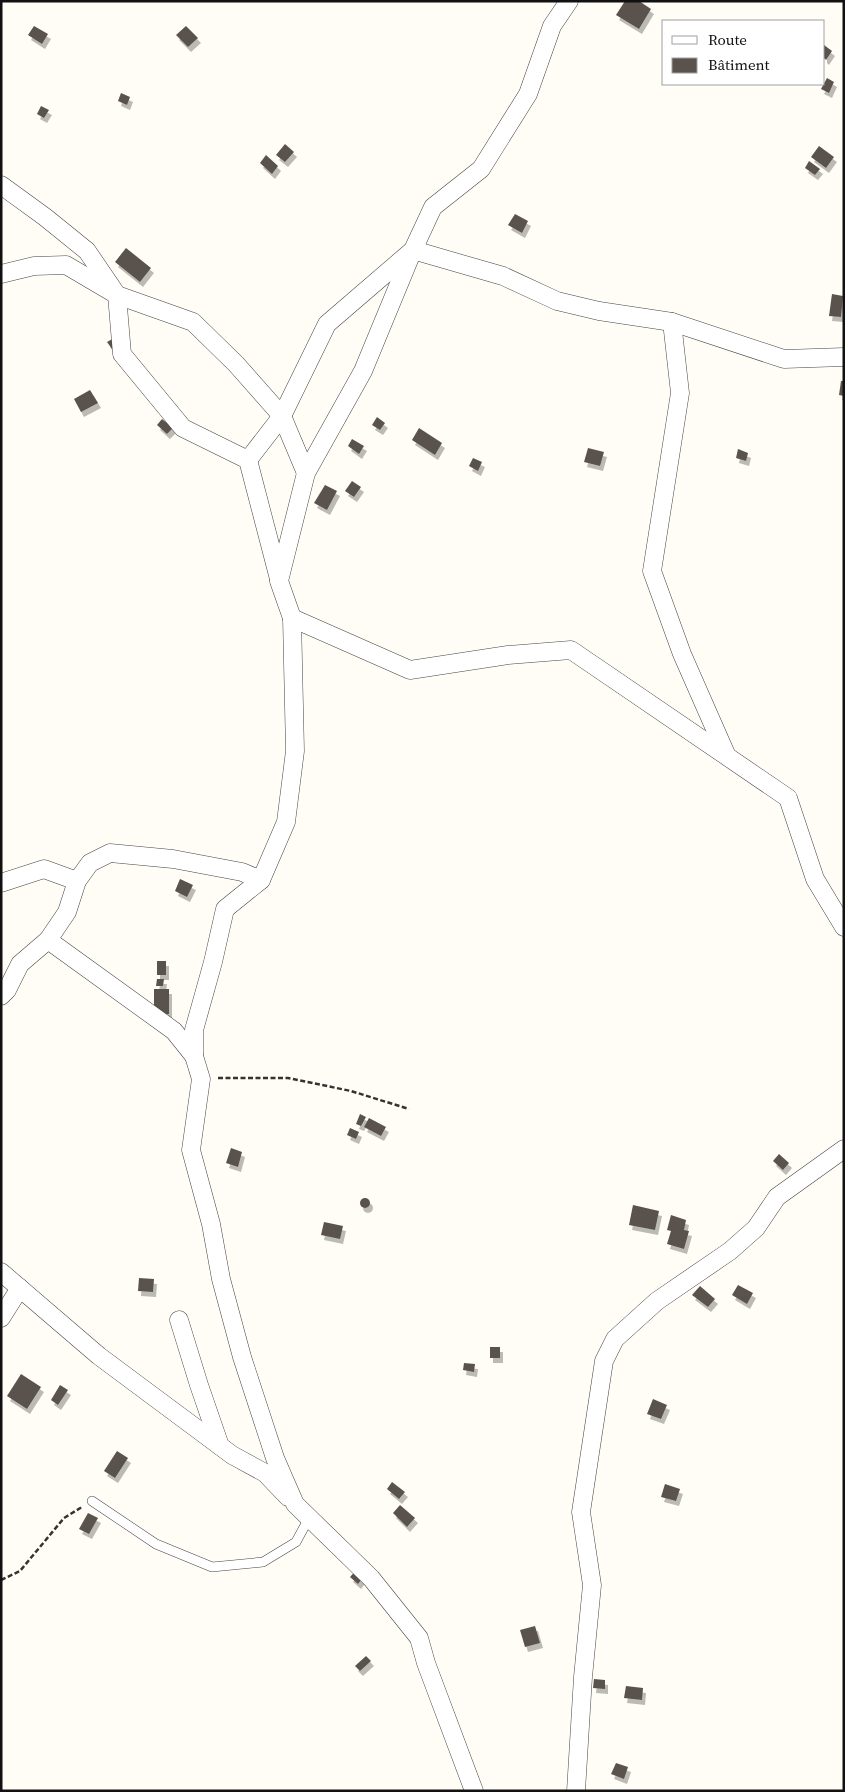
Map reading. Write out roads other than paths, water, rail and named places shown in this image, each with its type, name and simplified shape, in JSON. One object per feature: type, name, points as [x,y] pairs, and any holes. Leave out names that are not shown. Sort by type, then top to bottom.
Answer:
[{"type":"street","points":[[279,581],[306,473],[363,371],[433,206],[480,169],[528,94],[552,26],[568,1]]},
{"type":"street","points":[[1,185],[45,216],[87,251],[117,295],[122,354],[183,428],[248,460],[279,581],[292,618],[295,751],[286,822],[261,880],[225,909],[211,970],[194,1030],[194,1056],[201,1079],[191,1150],[211,1224],[221,1278],[242,1358],[275,1458],[295,1504]]},
{"type":"street","points":[[413,250],[503,276],[557,301],[599,312],[672,322],[784,359],[844,356]]},
{"type":"street","points":[[248,460],[282,416],[326,324],[413,250]]},
{"type":"street","points":[[1,274],[34,266],[66,265],[117,295],[193,322],[236,364],[282,416],[306,473]]},
{"type":"street","points":[[672,322],[680,393],[652,571],[682,654],[726,754]]},
{"type":"street","points":[[292,618],[410,670],[508,655],[570,650],[726,754],[788,798],[815,878],[844,927]]},
{"type":"street","points":[[1,996],[7,990],[20,964],[48,940],[67,912],[77,881],[90,863],[110,853],[174,859],[242,872],[261,880]]},
{"type":"street","points":[[1,883],[44,869],[77,881]]},
{"type":"street","points":[[48,940],[174,1031],[194,1056]]},
{"type":"street","points":[[576,1791],[583,1677],[592,1585],[581,1512],[604,1361],[615,1339],[657,1301],[730,1251],[756,1228],[777,1197],[844,1150]]},
{"type":"street","points":[[1,1272],[99,1356],[232,1455],[265,1473],[371,1578],[419,1638],[426,1663],[474,1791]]},
{"type":"street","points":[[1,1318],[20,1288]]},
{"type":"street","points":[[179,1320],[220,1446]]},
{"type":"lane","points":[[92,1501],[156,1544],[212,1567],[263,1562],[296,1542],[309,1518]]}]
